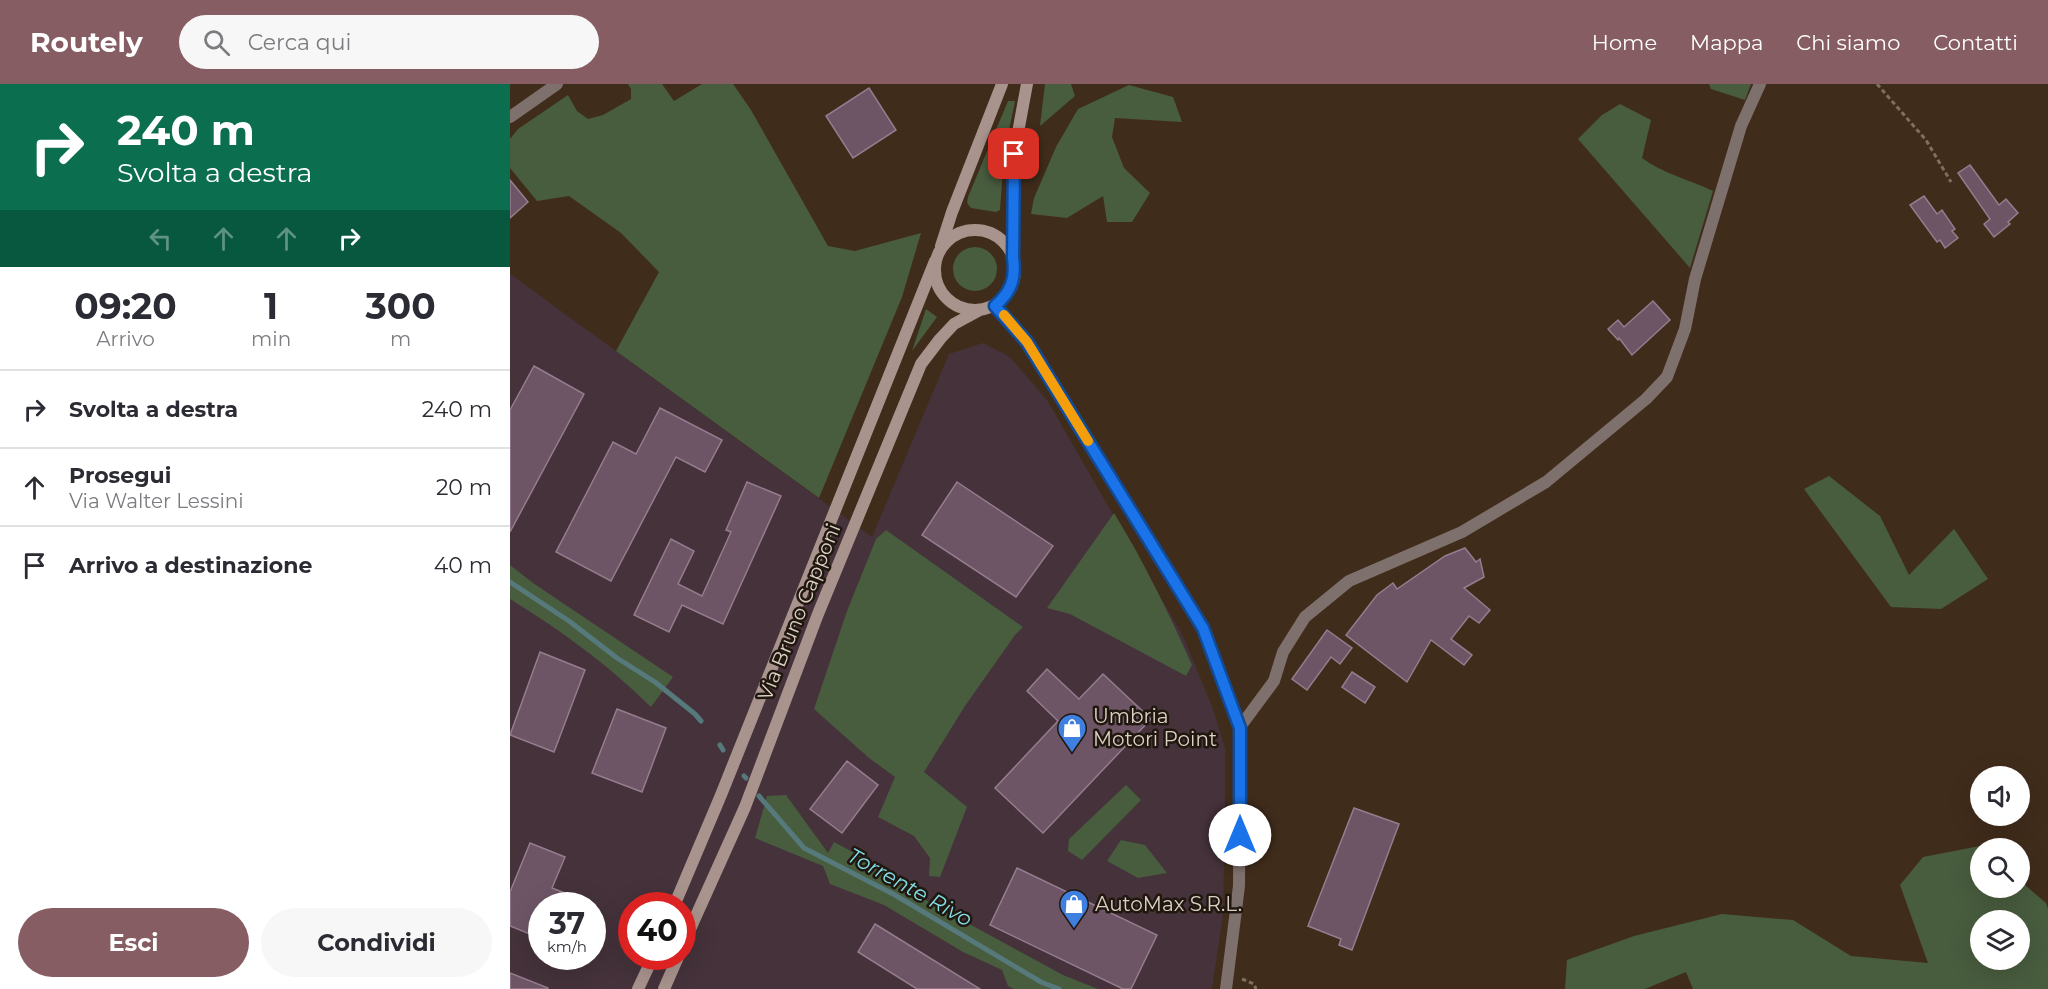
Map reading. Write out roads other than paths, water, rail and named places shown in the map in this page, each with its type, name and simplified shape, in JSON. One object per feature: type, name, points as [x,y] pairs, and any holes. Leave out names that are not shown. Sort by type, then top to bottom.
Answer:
[{"type":"main road","points":[[1002,84],[935,261],[934,274],[937,286],[944,297],[959,308],[978,311],[995,306],[1006,297],[1015,272],[1013,258],[1014,154],[1027,84]]},
{"type":"main road","points":[[940,249],[948,239],[960,232],[986,231],[998,237],[1007,246],[1013,258]]},
{"type":"main road","name":"Via Bruno Capponi","points":[[680,892],[935,261]]},
{"type":"main road","name":"Via Bruno Capponi","points":[[696,916],[745,807],[818,614],[921,364],[954,324],[978,311]]},
{"type":"main road","points":[[638,989],[647,970]]},
{"type":"main road","points":[[664,989],[672,970]]},
{"type":"street","points":[[510,117],[557,84]]},
{"type":"street","points":[[1240,728],[1274,681],[1283,652],[1305,617],[1348,581],[1462,532],[1546,482],[1646,399],[1667,377],[1685,329],[1695,279],[1742,126],[1760,84]]},
{"type":"street","points":[[995,306],[1027,342],[1203,628],[1240,728],[1239,886],[1226,989]]},
{"type":"waterway","name":"Torrente Rivo","points":[[510,582],[569,621],[617,658],[655,682],[701,721]]},
{"type":"waterway","name":"Torrente Rivo","points":[[720,745],[723,750]]},
{"type":"waterway","name":"Torrente Rivo","points":[[759,796],[804,848],[895,895],[1041,982],[1059,989]]},
{"type":"place","name":"Umbria Motori Point","points":[[1072,754]]},
{"type":"place","name":"AutoMax S.R.L.","points":[[1074,930]]}]
